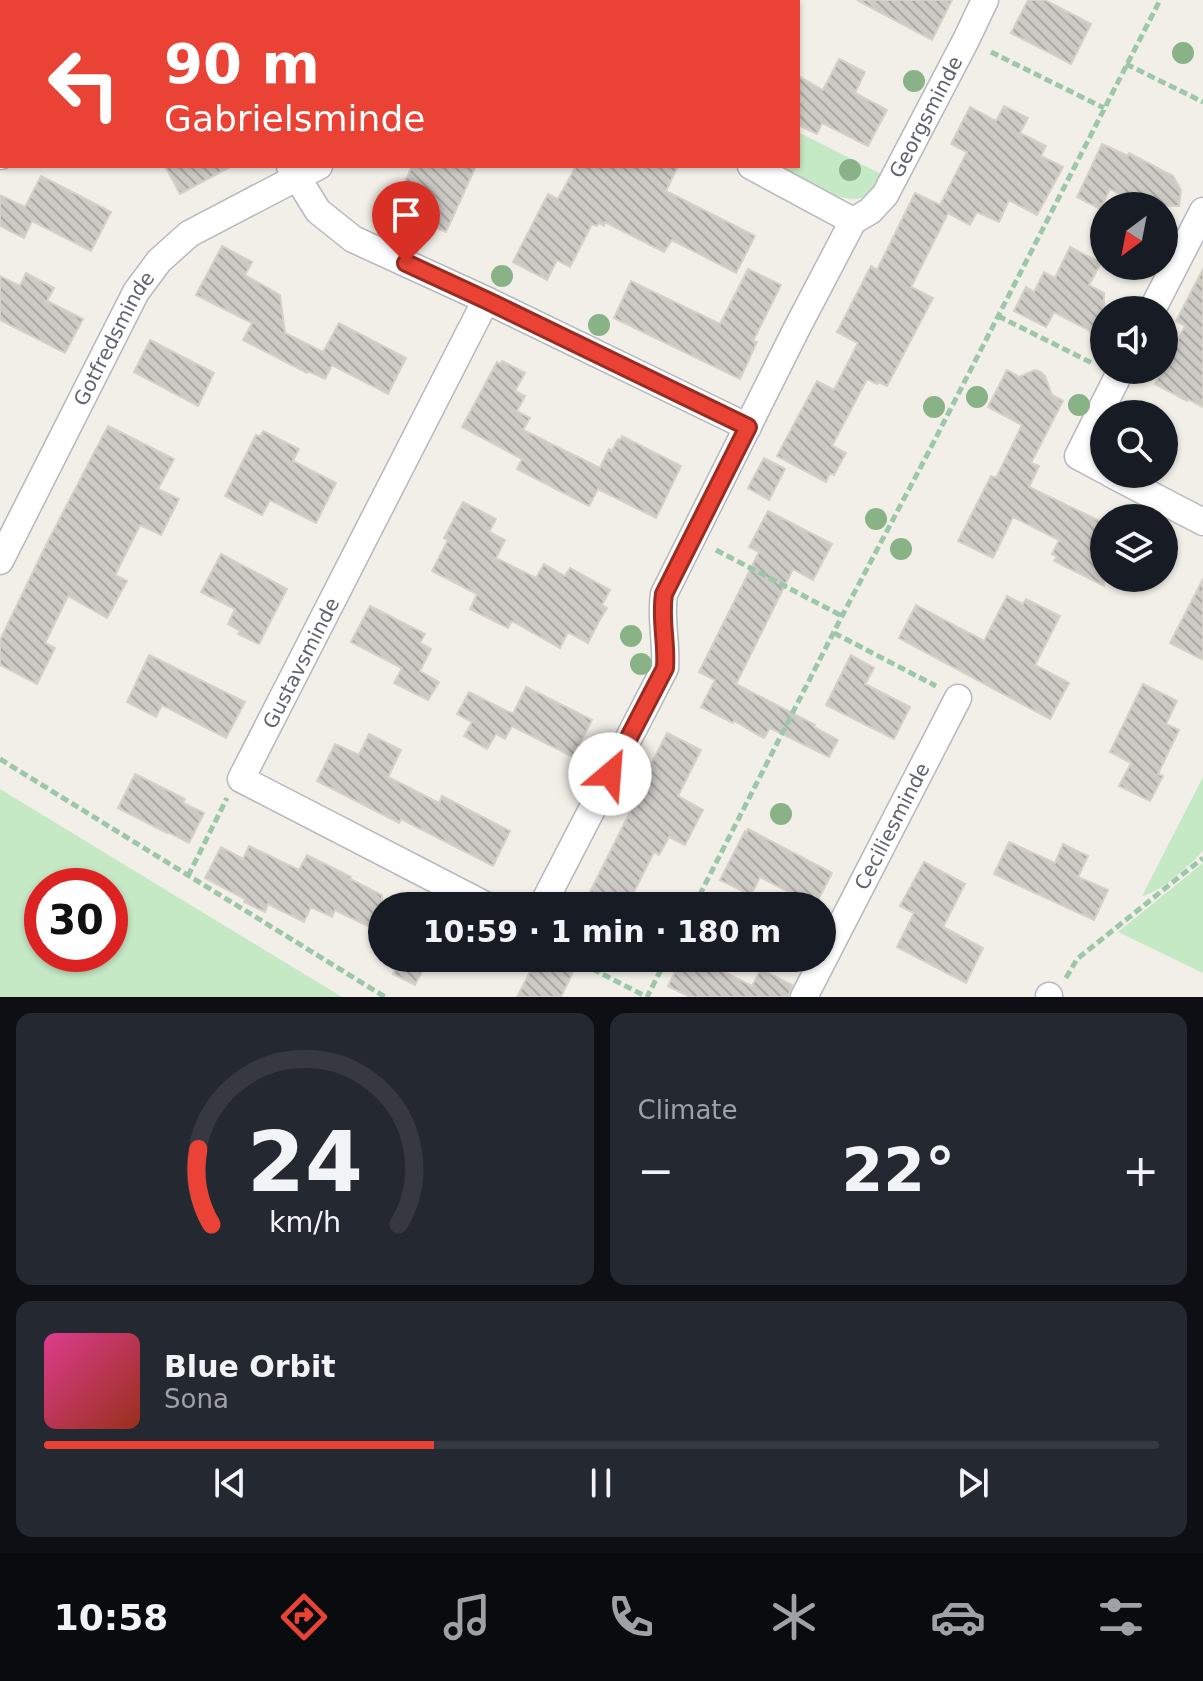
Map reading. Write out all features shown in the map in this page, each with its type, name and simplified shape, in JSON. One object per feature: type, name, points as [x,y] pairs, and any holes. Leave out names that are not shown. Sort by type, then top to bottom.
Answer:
[{"type":"street","name":"Georgsminde","points":[[748,427],[853,221],[870,211],[885,195],[985,0]]},
{"type":"street","points":[[755,168],[853,221]]},
{"type":"street","points":[[301,170],[318,211],[353,239],[748,427],[664,594],[661,610],[665,668],[549,892]]},
{"type":"street","name":"Gotfredsminde","points":[[0,561],[136,292],[159,261],[189,234],[301,170]]},
{"type":"street","points":[[1159,296],[1203,211]]},
{"type":"street","name":"Gustavsminde","points":[[241,779],[486,300]]},
{"type":"street","points":[[1090,432],[1078,456],[1090,462]]},
{"type":"street","points":[[1138,488],[1203,522]]},
{"type":"street","name":"Ceciliesminde","points":[[804,997],[958,698]]},
{"type":"street","points":[[241,779],[460,892]]},
{"type":"path","points":[[701,892],[1160,0]]},
{"type":"path","points":[[966,40],[1104,108]]},
{"type":"path","points":[[1126,64],[1203,102]]},
{"type":"path","points":[[998,316],[1090,363]]},
{"type":"path","points":[[692,538],[842,616]]},
{"type":"path","points":[[834,633],[958,698]]},
{"type":"path","points":[[0,759],[385,997]]},
{"type":"path","points":[[188,876],[229,795],[241,779]]},
{"type":"path","points":[[1049,997],[1065,980],[1077,959],[1203,858]]},
{"type":"path","points":[[598,972],[647,997],[660,972]]},
{"type":"green space","points":[[800,133],[881,174],[870,191],[858,199],[823,190],[783,168],[800,168]]},
{"type":"green space","points":[[1203,777],[1203,851],[1166,884],[1142,896]]},
{"type":"green space","points":[[0,789],[342,997],[0,997]]},
{"type":"green space","points":[[1203,863],[1203,973],[1118,932]]},
{"type":"building","points":[[857,0],[952,0],[932,40]]},
{"type":"building","points":[[1028,0],[1045,0],[1091,24],[1071,64],[1011,33]]},
{"type":"building","points":[[839,59],[865,72],[855,93],[887,110],[868,146],[822,123],[817,134],[800,126],[800,77],[823,90]]},
{"type":"building","points":[[1004,106],[1028,118],[1020,133],[1046,146],[1041,156],[1063,167],[1037,215],[1009,200],[999,222],[977,212],[970,225],[948,213],[911,287],[933,298],[887,386],[867,379],[832,446],[846,453],[834,475],[830,473],[826,482],[777,456],[817,381],[834,390],[858,343],[837,332],[871,266],[877,270],[915,193],[940,205],[967,152],[951,144],[970,107],[996,121]]},
{"type":"building","points":[[1102,144],[1128,156],[1129,153],[1173,176],[1181,190],[1179,206],[1178,192],[1116,192],[1110,189],[1108,192],[1090,192],[1090,204],[1077,197]]},
{"type":"building","points":[[166,168],[228,168],[180,194]]},
{"type":"building","points":[[411,168],[475,168],[446,232],[427,224],[426,228],[391,212]]},
{"type":"building","points":[[575,168],[677,168],[666,191],[755,236],[736,273],[672,240],[664,252],[605,222],[604,226],[592,224],[570,267],[557,260],[547,280],[513,262],[548,194],[558,199]]},
{"type":"building","points":[[41,176],[111,212],[91,251],[32,221],[24,238],[0,226],[0,195],[25,207]]},
{"type":"building","points":[[222,246],[252,262],[245,275],[280,295],[285,333],[323,352],[339,323],[406,358],[388,394],[332,365],[325,379],[307,373],[243,340],[252,323],[196,295]]},
{"type":"building","points":[[1070,247],[1090,257],[1092,280],[1089,285],[1104,293],[1104,296],[1090,296],[1090,331],[1054,312],[1046,327],[1014,311],[1026,287],[1034,292],[1044,272],[1055,278]]},
{"type":"building","points":[[748,269],[781,285],[753,341],[757,342],[740,379],[614,318],[631,281],[720,324]]},
{"type":"building","points":[[1203,269],[1203,407],[1155,384],[1178,384],[1178,339],[1185,326],[1178,322]]},
{"type":"building","points":[[26,273],[54,288],[47,301],[83,319],[65,353],[0,320],[0,276],[20,286]]},
{"type":"building","points":[[150,340],[214,373],[198,406],[134,372]]},
{"type":"building","points":[[502,361],[525,373],[515,391],[525,396],[517,411],[530,418],[523,430],[600,468],[609,449],[612,451],[622,436],[681,466],[656,518],[598,489],[589,506],[517,469],[522,459],[462,427],[497,362],[500,364]]},
{"type":"building","points":[[1007,370],[1019,377],[1035,370],[1041,372],[1052,395],[1063,401],[1031,463],[1039,466],[1029,487],[1090,516],[1090,579],[1054,561],[1057,557],[1052,554],[1059,540],[1013,517],[993,558],[958,541],[991,476],[996,478],[1022,425],[988,407]]},
{"type":"building","points":[[108,426],[174,459],[158,489],[179,499],[161,535],[140,525],[115,575],[127,581],[107,618],[68,596],[45,643],[55,648],[37,684],[0,665],[0,640]]},
{"type":"building","points":[[263,431],[299,449],[293,461],[336,483],[316,523],[270,500],[262,515],[225,496],[256,435],[260,437]]},
{"type":"building","points":[[764,458],[785,469],[769,500],[748,488]]},
{"type":"building","points":[[463,502],[496,519],[489,532],[505,540],[496,558],[536,578],[544,564],[565,576],[570,568],[610,590],[602,605],[607,608],[588,643],[568,632],[560,648],[512,621],[508,628],[470,609],[477,594],[432,571],[448,540],[444,538]]},
{"type":"building","points":[[768,511],[832,544],[813,580],[793,569],[736,684],[838,740],[829,757],[770,728],[764,738],[701,707],[715,680],[699,672],[759,552],[749,547]]},
{"type":"building","points":[[221,554],[287,589],[259,644],[238,634],[240,631],[228,624],[235,609],[201,592]]},
{"type":"building","points":[[1203,579],[1203,660],[1170,643]]},
{"type":"building","points":[[1007,596],[1023,604],[1026,599],[1060,616],[1035,665],[1069,683],[1050,719],[899,638],[916,605],[984,641]]},
{"type":"building","points":[[370,606],[425,634],[420,643],[431,649],[420,671],[439,682],[428,700],[394,683],[402,668],[351,642]]},
{"type":"building","points":[[149,655],[245,702],[226,738],[162,705],[156,717],[127,702]]},
{"type":"building","points":[[851,655],[874,668],[865,684],[910,707],[894,739],[826,705]]},
{"type":"building","points":[[1143,684],[1177,701],[1166,724],[1179,730],[1158,774],[1163,776],[1150,801],[1119,786],[1131,763],[1110,752]]},
{"type":"building","points":[[526,687],[592,720],[573,757],[512,726],[505,739],[496,734],[487,749],[464,736],[472,722],[457,714],[469,692],[513,714]]},
{"type":"building","points":[[667,733],[701,750],[678,796],[703,810],[685,845],[669,837],[659,855],[654,852],[634,892],[590,892],[635,802],[632,801]]},
{"type":"building","points":[[369,734],[401,750],[388,777],[439,803],[442,796],[510,831],[493,866],[317,781],[335,744],[359,755]]},
{"type":"building","points":[[135,774],[185,799],[183,803],[204,813],[189,843],[118,808]]},
{"type":"building","points":[[748,829],[832,873],[822,892],[788,892],[760,877],[752,892],[745,892],[720,880]]},
{"type":"building","points":[[1009,842],[1055,863],[1063,844],[1088,856],[1078,877],[1108,890],[1094,920],[994,874]]},
{"type":"building","points":[[249,846],[299,870],[307,855],[351,877],[376,892],[368,892],[368,926],[335,910],[332,917],[311,907],[304,922],[268,904],[265,912],[205,878],[221,847],[243,859]]},
{"type":"building","points":[[924,862],[965,884],[943,927],[983,948],[966,983],[897,947],[914,913],[900,906]]},
{"type":"building","points":[[394,972],[422,972],[415,985]]},
{"type":"building","points":[[530,972],[573,972],[561,997],[517,997]]},
{"type":"building","points":[[675,972],[724,972],[752,986],[759,972],[767,972],[792,985],[788,997],[690,997],[668,986]]},
{"type":"route","points":[[406,263],[748,427],[664,594],[661,610],[665,668],[610,774]]}]
